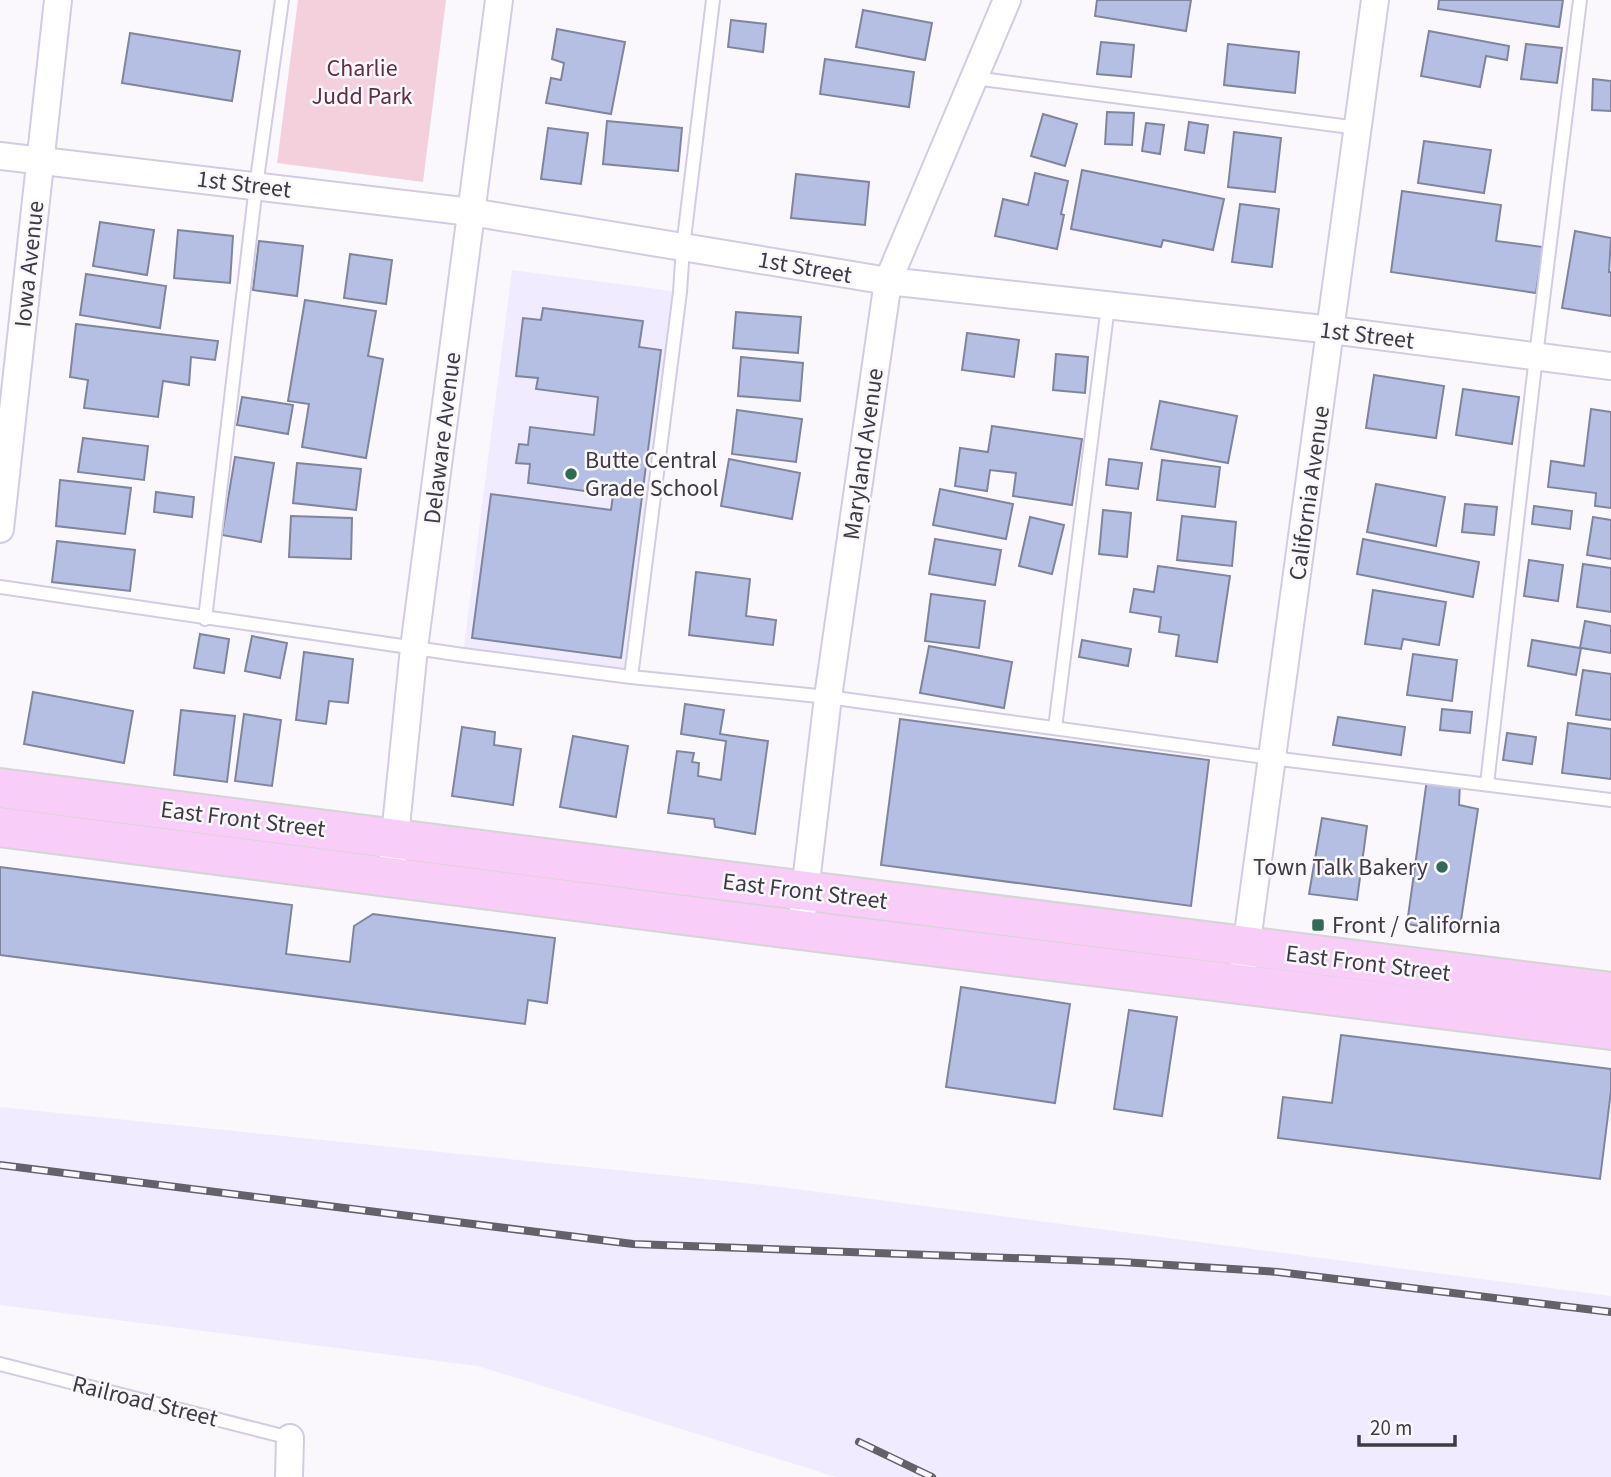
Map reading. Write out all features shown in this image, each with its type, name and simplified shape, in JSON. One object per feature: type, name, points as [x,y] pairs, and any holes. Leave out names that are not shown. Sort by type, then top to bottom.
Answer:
[{"type":"main road","name":"East Front Street","points":[[0,788],[805,891],[1611,1030]]},
{"type":"main road","name":"East Front Street","points":[[0,827],[800,930],[1244,968],[1611,992]]},
{"type":"street","name":"Iowa Avenue","points":[[0,528],[58,0]]},
{"type":"street","name":"Delaware Avenue","points":[[391,876],[414,648],[499,0]]},
{"type":"street","name":"Maryland Avenue","points":[[800,930],[828,697],[888,281],[1007,0]]},
{"type":"street","name":"California Avenue","points":[[1244,968],[1375,0]]},
{"type":"street","name":"1st Street","points":[[0,156],[471,212],[888,281],[1332,330],[1611,366]]},
{"type":"street","points":[[289,1477],[290,1438]]},
{"type":"lane","points":[[205,619],[256,186],[282,0]]},
{"type":"lane","points":[[631,677],[680,292],[713,0]]},
{"type":"lane","points":[[1488,784],[1536,356],[1580,0]]},
{"type":"lane","points":[[974,78],[1358,128]]},
{"type":"lane","points":[[1055,728],[1108,306]]},
{"type":"lane","points":[[0,587],[205,619],[631,677],[828,697],[1272,758],[1611,800]]},
{"type":"lane","name":"Railroad Street","points":[[0,1364],[290,1438]]},
{"type":"shaded area","name":"Butte Central Grade School","points":[[512,270],[680,292],[631,677],[463,655]]},
{"type":"shaded area","points":[[0,1107],[773,1186],[1611,1296],[1611,1477],[836,1477],[478,1366],[0,1305]]},
{"type":"green space","name":"Charlie Judd Park","points":[[298,0],[446,0],[423,182],[277,163]]},
{"type":"building","points":[[1097,0],[1191,0],[1186,31],[1095,16]]},
{"type":"building","points":[[1439,0],[1563,0],[1559,27],[1438,9]]},
{"type":"building","points":[[863,10],[932,23],[925,60],[856,47]]},
{"type":"building","points":[[731,20],[766,24],[763,52],[728,47]]},
{"type":"building","points":[[557,29],[625,42],[611,114],[546,103],[551,78],[561,80],[564,63],[552,59]]},
{"type":"building","points":[[1429,31],[1509,46],[1507,60],[1486,56],[1480,87],[1421,76]]},
{"type":"building","points":[[130,33],[240,51],[232,101],[122,83]]},
{"type":"building","points":[[1101,42],[1134,45],[1131,77],[1097,74]]},
{"type":"building","points":[[1228,44],[1299,52],[1295,93],[1224,85]]},
{"type":"building","points":[[1526,44],[1562,48],[1557,83],[1521,79]]},
{"type":"building","points":[[825,59],[914,72],[909,107],[820,94]]},
{"type":"building","points":[[1593,79],[1611,81],[1611,111],[1592,110]]},
{"type":"building","points":[[1107,112],[1134,113],[1132,145],[1105,144]]},
{"type":"building","points":[[1043,114],[1077,124],[1065,166],[1031,156]]},
{"type":"building","points":[[607,121],[682,128],[678,171],[603,164]]},
{"type":"building","points":[[1189,122],[1208,125],[1204,153],[1185,150]]},
{"type":"building","points":[[1146,123],[1164,125],[1160,154],[1142,151]]},
{"type":"building","points":[[548,128],[588,133],[581,184],[541,179]]},
{"type":"building","points":[[1234,132],[1281,138],[1275,192],[1228,187]]},
{"type":"building","points":[[1424,141],[1491,150],[1484,193],[1418,183]]},
{"type":"building","points":[[1082,170],[1224,199],[1213,250],[1163,240],[1161,247],[1071,229]]},
{"type":"building","points":[[1035,173],[1068,181],[1057,249],[995,236],[1003,199],[1028,205]]},
{"type":"building","points":[[796,174],[869,182],[865,225],[791,218]]},
{"type":"building","points":[[1402,191],[1501,205],[1496,241],[1543,247],[1536,293],[1391,272]]},
{"type":"building","points":[[1240,204],[1279,209],[1272,267],[1232,262]]},
{"type":"building","points":[[100,222],[154,230],[147,275],[93,266]]},
{"type":"building","points":[[178,230],[233,236],[230,283],[174,278]]},
{"type":"building","points":[[1575,231],[1611,238],[1611,316],[1562,308]]},
{"type":"building","points":[[259,241],[303,246],[297,296],[253,290]]},
{"type":"building","points":[[350,254],[392,260],[386,304],[344,298]]},
{"type":"building","points":[[86,274],[166,286],[160,328],[80,315]]},
{"type":"building","points":[[305,300],[376,311],[368,356],[383,359],[366,458],[302,447],[309,404],[288,401]]},
{"type":"building","name":"Butte Central Grade School","points":[[543,308],[643,321],[639,347],[661,350],[621,658],[472,638],[491,494],[611,510],[613,495],[528,483],[530,464],[516,463],[519,444],[528,445],[530,427],[594,435],[598,397],[536,389],[538,378],[516,376],[523,318],[541,320]]},
{"type":"building","points":[[736,312],[801,317],[798,353],[733,348]]},
{"type":"building","points":[[76,324],[218,341],[215,360],[191,357],[189,385],[163,381],[158,417],[84,408],[88,380],[70,377]]},
{"type":"building","points":[[967,333],[1019,340],[1014,377],[962,370]]},
{"type":"building","points":[[1056,354],[1088,357],[1085,393],[1053,390]]},
{"type":"building","points":[[741,357],[803,363],[800,401],[738,396]]},
{"type":"building","points":[[1374,375],[1444,386],[1436,438],[1366,428]]},
{"type":"building","points":[[1463,389],[1519,397],[1512,444],[1456,435]]},
{"type":"building","points":[[242,397],[293,405],[288,434],[237,425]]},
{"type":"building","points":[[1160,401],[1237,416],[1228,463],[1151,449]]},
{"type":"building","points":[[1591,409],[1611,412],[1611,508],[1595,506],[1596,493],[1548,487],[1551,461],[1584,466]]},
{"type":"building","points":[[737,410],[802,419],[796,462],[732,454]]},
{"type":"building","points":[[992,426],[1082,439],[1072,505],[1013,496],[1016,473],[990,470],[987,491],[955,486],[960,448],[988,452]]},
{"type":"building","points":[[83,438],[148,446],[144,480],[78,472]]},
{"type":"building","points":[[235,457],[274,463],[261,542],[222,535]]},
{"type":"building","points":[[729,459],[800,473],[792,519],[721,506]]},
{"type":"building","points":[[1109,459],[1142,463],[1138,489],[1106,485]]},
{"type":"building","points":[[1162,460],[1220,467],[1215,507],[1157,500]]},
{"type":"building","points":[[297,463],[361,469],[356,510],[293,503]]},
{"type":"building","points":[[60,480],[131,488],[125,534],[56,526]]},
{"type":"building","points":[[1376,484],[1445,497],[1436,546],[1367,532]]},
{"type":"building","points":[[940,489],[1013,504],[1006,539],[933,525]]},
{"type":"building","points":[[156,492],[194,497],[192,517],[154,512]]},
{"type":"building","points":[[1465,504],[1497,507],[1494,535],[1462,532]]},
{"type":"building","points":[[1534,506],[1572,511],[1570,529],[1532,524]]},
{"type":"building","points":[[1103,510],[1131,513],[1127,557],[1099,554]]},
{"type":"building","points":[[291,516],[352,518],[351,559],[289,557]]},
{"type":"building","points":[[1182,516],[1236,522],[1232,566],[1177,560]]},
{"type":"building","points":[[1030,517],[1064,525],[1052,574],[1019,566]]},
{"type":"building","points":[[1593,517],[1611,520],[1611,559],[1587,555]]},
{"type":"building","points":[[935,539],[1001,550],[995,585],[929,574]]},
{"type":"building","points":[[1363,539],[1479,562],[1473,597],[1357,574]]},
{"type":"building","points":[[57,541],[135,550],[130,591],[52,582]]},
{"type":"building","points":[[1529,560],[1563,565],[1558,601],[1524,596]]},
{"type":"building","points":[[1583,564],[1611,568],[1611,612],[1577,607]]},
{"type":"building","points":[[1158,566],[1230,576],[1217,662],[1176,656],[1179,635],[1159,632],[1161,617],[1130,612],[1134,589],[1154,592]]},
{"type":"building","points":[[696,572],[750,579],[746,616],[776,620],[773,645],[689,635]]},
{"type":"building","points":[[1373,590],[1446,602],[1439,645],[1403,639],[1401,649],[1365,644]]},
{"type":"building","points":[[931,594],[985,601],[979,648],[925,641]]},
{"type":"building","points":[[1585,621],[1611,626],[1611,653],[1581,648],[1576,675],[1528,666],[1532,640],[1580,648]]},
{"type":"building","points":[[200,634],[229,639],[224,673],[194,668]]},
{"type":"building","points":[[252,636],[287,643],[280,678],[245,671]]},
{"type":"building","points":[[1082,640],[1131,649],[1128,666],[1079,657]]},
{"type":"building","points":[[929,646],[1012,662],[1004,708],[920,693]]},
{"type":"building","points":[[304,652],[353,659],[348,703],[329,701],[326,724],[296,720]]},
{"type":"building","points":[[1413,654],[1457,660],[1452,701],[1407,695]]},
{"type":"building","points":[[1583,670],[1611,674],[1611,720],[1576,715]]},
{"type":"building","points":[[33,692],[133,711],[124,763],[24,744]]},
{"type":"building","points":[[685,704],[724,710],[720,734],[768,741],[755,834],[715,827],[714,819],[668,813],[677,751],[694,753],[692,762],[699,763],[698,776],[721,780],[726,741],[681,734]]},
{"type":"building","points":[[1442,709],[1472,712],[1470,733],[1440,730]]},
{"type":"building","points":[[181,710],[235,716],[227,782],[174,775]]},
{"type":"building","points":[[244,714],[281,720],[272,786],[235,781]]},
{"type":"building","points":[[1338,717],[1405,727],[1401,755],[1333,745]]},
{"type":"building","points":[[900,719],[1209,760],[1191,906],[881,865]]},
{"type":"building","points":[[1568,723],[1611,729],[1611,779],[1562,773]]},
{"type":"building","points":[[462,727],[495,732],[494,745],[521,749],[513,805],[452,796]]},
{"type":"building","points":[[1507,733],[1536,737],[1532,764],[1503,760]]},
{"type":"building","points":[[573,736],[628,746],[616,817],[560,807]]},
{"type":"building","name":"Town Talk Bakery","points":[[1427,779],[1460,782],[1459,805],[1478,809],[1459,933],[1407,924]]},
{"type":"building","points":[[1322,818],[1367,826],[1357,900],[1309,894]]},
{"type":"building","points":[[0,867],[292,905],[286,954],[350,962],[354,926],[373,914],[555,938],[547,1003],[528,1000],[525,1024],[0,955]]},
{"type":"building","points":[[961,987],[1070,1004],[1055,1103],[946,1087]]},
{"type":"building","points":[[1129,1010],[1177,1017],[1162,1116],[1114,1109]]},
{"type":"building","points":[[1341,1035],[1611,1069],[1611,1091],[1600,1179],[1278,1138],[1283,1097],[1332,1103]]},
{"type":"railway","points":[[0,1165],[633,1244],[1122,1262],[1278,1272],[1611,1312]]},
{"type":"railway","points":[[859,1442],[932,1477]]},
{"type":"place","name":"Butte Central Grade School","points":[[571,474]]},
{"type":"place","name":"Town Talk Bakery","points":[[1442,867]]},
{"type":"place","name":"Front / California","points":[[1318,925]]}]
